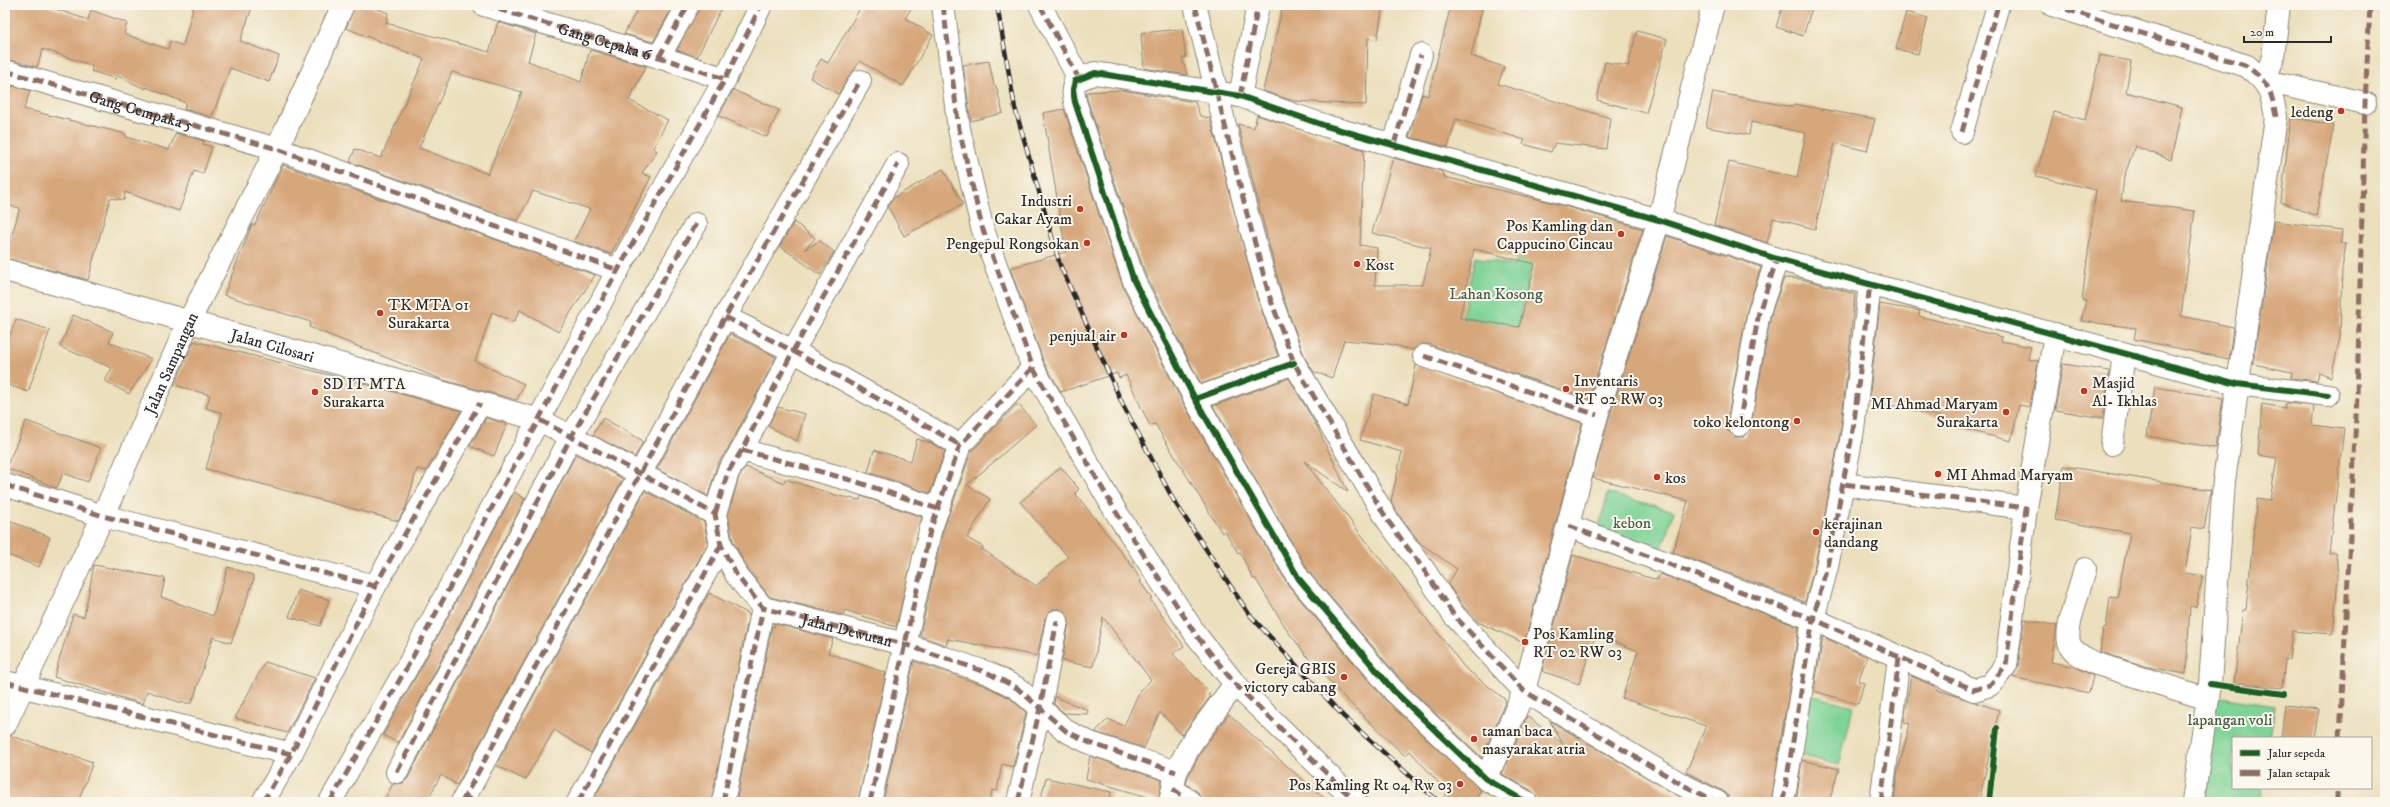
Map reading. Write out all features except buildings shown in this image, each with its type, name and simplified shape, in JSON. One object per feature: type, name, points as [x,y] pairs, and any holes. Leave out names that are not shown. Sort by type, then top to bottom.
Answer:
[{"type":"street","name":"Jalan Sampangan","points":[[5,725],[14,684],[103,516],[189,322],[277,149],[343,5]]},
{"type":"street","name":"Gang Cepaka 6","points":[[484,5],[659,57],[725,79]]},
{"type":"street","points":[[659,57],[688,5]]},
{"type":"street","points":[[330,802],[414,656],[618,270],[725,79],[762,5]]},
{"type":"street","points":[[943,5],[959,129],[982,227],[1034,368],[1116,512],[1196,635],[1235,684],[1356,802]]},
{"type":"street","points":[[1040,5],[1079,79]]},
{"type":"street","points":[[1195,5],[1267,288],[1294,363],[1388,521],[1453,614],[1524,691],[1680,784],[1717,802]]},
{"type":"street","points":[[1240,96],[1258,5]]},
{"type":"street","points":[[1486,779],[1524,691],[1569,526],[1597,415],[1659,220],[1712,5]]},
{"type":"street","points":[[1962,132],[1998,5]]},
{"type":"street","points":[[2052,5],[2247,66],[2265,81],[2273,98],[2276,116],[2224,482],[2208,699],[2193,802]]},
{"type":"street","points":[[2265,81],[2273,57],[2279,5]]},
{"type":"street","points":[[1394,144],[1422,55]]},
{"type":"street","name":"Gang Cempaka 5","points":[[5,71],[277,149],[618,270]]},
{"type":"street","points":[[1526,802],[1486,779],[1394,691],[1299,579],[1195,399],[1134,281],[1075,102],[1073,89],[1075,81],[1095,73],[1240,96],[1326,126],[1659,220],[1777,259],[2237,384],[2328,395]]},
{"type":"street","points":[[467,800],[725,317],[860,81]]},
{"type":"street","points":[[2265,81],[2365,103]]},
{"type":"street","points":[[723,802],[763,608],[737,576],[721,545],[715,514],[728,472],[742,450],[793,351],[898,164]]},
{"type":"street","points":[[397,772],[571,437],[696,224]]},
{"type":"street","points":[[1739,425],[1759,312],[1777,259]]},
{"type":"street","name":"Jalan Cilosari","points":[[5,270],[540,420]]},
{"type":"street","points":[[1783,802],[1813,619],[1827,567],[1854,422],[1870,284]]},
{"type":"street","points":[[725,317],[793,351],[960,445]]},
{"type":"street","points":[[1569,526],[1813,619],[1974,690],[1990,684],[2006,665],[2026,508],[2055,334]]},
{"type":"street","points":[[2112,444],[2124,354]]},
{"type":"street","points":[[1424,356],[1597,415]]},
{"type":"street","points":[[1195,399],[1294,363]]},
{"type":"street","points":[[870,802],[930,531],[960,445],[1034,368]]},
{"type":"street","points":[[263,802],[291,754],[375,586],[480,403]]},
{"type":"street","points":[[540,420],[715,514]]},
{"type":"street","points":[[742,450],[854,482],[938,509]]},
{"type":"street","points":[[1843,484],[2026,508]]},
{"type":"street","points":[[5,485],[103,516],[375,586]]},
{"type":"street","points":[[578,802],[721,545]]},
{"type":"street","points":[[2085,569],[2068,631],[2069,643],[2078,654],[2094,663],[2208,699]]},
{"type":"street","name":"Jalan Dewutan","points":[[763,608],[904,644],[988,673],[1017,688],[1066,731],[1173,788],[1190,802]]},
{"type":"street","points":[[1018,802],[1040,708],[1057,621]]},
{"type":"street","points":[[1881,802],[1899,658]]},
{"type":"street","points":[[14,684],[291,754]]},
{"type":"street","points":[[1173,788],[1192,742],[1235,684]]},
{"type":"green space","name":"Lahan Kosong","points":[[1529,200],[1544,204],[1518,328],[1462,317],[1475,257],[1515,266]]},
{"type":"green space","name":"kebon","points":[[1608,493],[1674,511],[1661,551],[1597,534]]},
{"type":"green space","points":[[1811,695],[1854,706],[1839,765],[1796,754]]},
{"type":"green space","name":"lapangan voli","points":[[2214,696],[2275,706],[2270,737],[2232,737],[2232,789],[2262,789],[2260,802],[2198,802]]},
{"type":"railway","points":[[997,5],[1015,108],[1060,265],[1122,403],[1174,501],[1249,614],[1343,716],[1439,802]]},
{"type":"marked path","points":[[484,5],[659,57],[725,79]]},
{"type":"marked path","points":[[659,57],[688,5]]},
{"type":"marked path","points":[[330,802],[410,662],[618,270],[725,79],[761,5]]},
{"type":"marked path","points":[[943,5],[959,129],[982,227],[1033,368],[1116,512],[1196,635],[1235,684],[1356,802]]},
{"type":"marked path","points":[[1040,5],[1079,79]]},
{"type":"marked path","points":[[1195,5],[1247,214],[1269,295],[1294,363],[1388,521],[1424,570],[1453,614],[1524,691],[1681,784],[1717,802]]},
{"type":"marked path","points":[[1240,96],[1258,5]]},
{"type":"marked path","points":[[1962,132],[1998,5]]},
{"type":"marked path","points":[[2052,5],[2247,66],[2265,83],[2268,88],[2276,117]]},
{"type":"marked path","points":[[2340,737],[2357,396],[2365,103],[2370,5]]},
{"type":"marked path","points":[[1394,144],[1421,55]]},
{"type":"marked path","points":[[5,71],[277,149],[618,270]]},
{"type":"marked path","points":[[462,802],[725,317],[860,81]]},
{"type":"marked path","points":[[715,514],[728,472],[742,450],[793,351],[898,164]]},
{"type":"marked path","points":[[397,772],[571,437],[696,224]]},
{"type":"marked path","points":[[1739,425],[1759,312],[1777,259]]},
{"type":"marked path","points":[[1783,802],[1813,619],[1827,567],[1853,430],[1870,284]]},
{"type":"marked path","points":[[725,317],[793,351],[960,445]]},
{"type":"marked path","points":[[1424,356],[1597,415]]},
{"type":"marked path","points":[[870,802],[930,531],[960,445],[1033,368]]},
{"type":"marked path","points":[[263,802],[291,754],[375,586],[480,403]]},
{"type":"marked path","points":[[540,420],[715,514],[721,545],[737,576],[763,608],[904,644],[988,673],[1017,688],[1066,731],[1090,743],[1176,772]]},
{"type":"marked path","points":[[742,450],[854,481],[938,509]]},
{"type":"marked path","points":[[1569,526],[1813,619],[1974,690],[1990,685],[2006,665],[2026,508],[1843,484]]},
{"type":"marked path","points":[[5,485],[103,516],[375,586]]},
{"type":"marked path","points":[[578,802],[721,545]]},
{"type":"marked path","points":[[723,802],[763,608]]},
{"type":"marked path","points":[[1018,802],[1040,708],[1057,621]]},
{"type":"marked path","points":[[1881,802],[1899,658]]},
{"type":"marked path","points":[[5,682],[291,754]]},
{"type":"marked path","points":[[1173,789],[1190,802]]},
{"type":"marked path","points":[[2337,789],[2337,802]]},
{"type":"marked path","points":[[465,797],[475,802]]},
{"type":"cycle path","points":[[1526,802],[1486,779],[1394,691],[1299,579],[1195,399],[1134,281],[1075,102],[1073,89],[1075,81],[1095,73],[1240,96],[1326,126],[1659,220],[1777,259],[2237,384],[2328,395]]},
{"type":"cycle path","points":[[1195,399],[1294,363]]},
{"type":"cycle path","points":[[2210,684],[2284,694]]},
{"type":"cycle path","points":[[1989,802],[1997,728]]},
{"type":"place","name":"ledeng","points":[[2341,111]]},
{"type":"place","name":"Industri Cakar Ayam","points":[[1080,209]]},
{"type":"place","name":"Pos Kamling dan Cappucino Cincau","points":[[1621,234]]},
{"type":"place","name":"Pengepul Rongsokan","points":[[1087,243]]},
{"type":"place","name":"Kost","points":[[1357,264]]},
{"type":"place","name":"TK MTA 01 Surakarta","points":[[380,313]]},
{"type":"place","name":"penjual air","points":[[1124,335]]},
{"type":"place","name":"Inventaris RT 02 RW 03","points":[[1566,389]]},
{"type":"place","name":"Masjid Al- Ikhlas","points":[[2084,391]]},
{"type":"place","name":"SD IT MTA Surakarta","points":[[315,392]]},
{"type":"place","name":"MI Ahmad Maryam Surakarta","points":[[2006,412]]},
{"type":"place","name":"toko kelontong","points":[[1797,421]]},
{"type":"place","name":"MI Ahmad Maryam","points":[[1938,474]]},
{"type":"place","name":"kos","points":[[1657,477]]},
{"type":"place","name":"kerajinan dandang","points":[[1816,532]]},
{"type":"place","name":"Pos Kamling RT 02 RW 03","points":[[1525,642]]},
{"type":"place","name":"Gereja GBIS victory cabang","points":[[1344,677]]},
{"type":"place","name":"taman baca masyarakat atria","points":[[1474,739]]},
{"type":"place","name":"Pos Kamling Rt 04 Rw 03","points":[[1460,784]]}]
